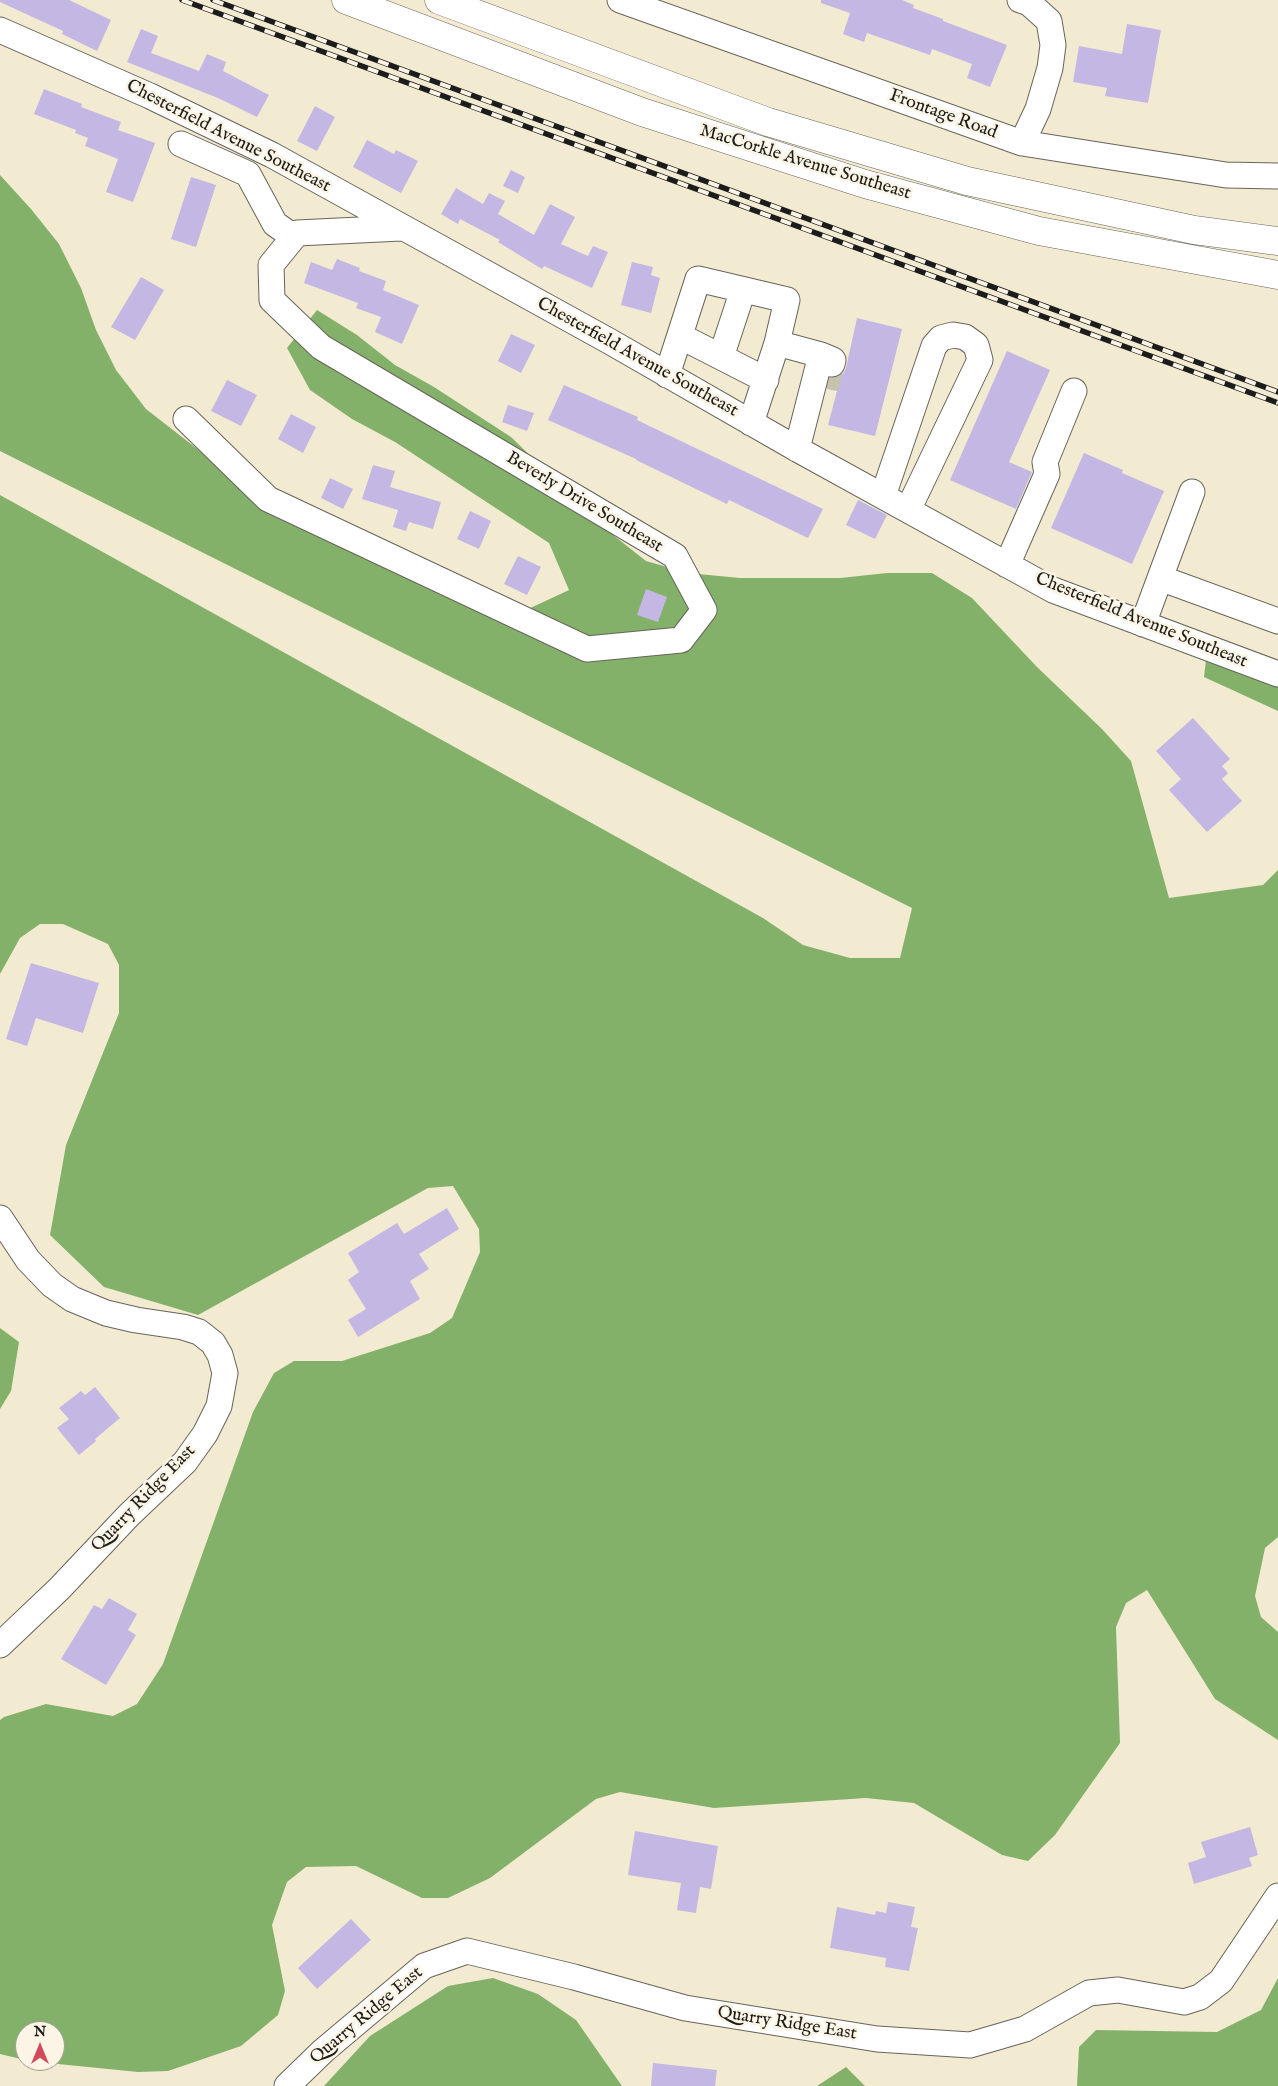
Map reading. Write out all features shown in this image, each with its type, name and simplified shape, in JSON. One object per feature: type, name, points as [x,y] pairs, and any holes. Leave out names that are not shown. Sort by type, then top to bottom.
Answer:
[{"type":"main road","name":"MacCorkle Avenue Southeast","points":[[346,0],[642,112],[865,184],[1039,231],[1278,275]]},
{"type":"main road","name":"MacCorkle Avenue Southeast","points":[[439,0],[768,122],[967,181],[1194,230],[1278,240]]},
{"type":"street","name":"Frontage Road","points":[[620,0],[1022,143],[1226,175],[1278,176]]},
{"type":"street","points":[[1022,143],[1038,109],[1050,68],[1054,45],[1049,20],[1024,2]]},
{"type":"street","name":"Chesterfield Avenue Southeast","points":[[0,30],[150,96],[272,155],[1053,590],[1143,624],[1276,667]]},
{"type":"street","points":[[181,144],[248,174],[275,224],[294,237],[297,233],[402,228]]},
{"type":"street","name":"Beverly Drive Southeast","points":[[186,419],[268,499],[587,649],[681,640],[704,610],[675,556],[321,347],[272,300],[271,265],[294,237]]},
{"type":"street","points":[[667,375],[698,280],[787,300],[777,343],[751,423]]},
{"type":"street","points":[[721,357],[744,290]]},
{"type":"street","points":[[883,496],[934,346],[941,338],[953,335],[965,338],[976,346],[980,360],[908,510]]},
{"type":"street","points":[[680,336],[766,380]]},
{"type":"street","points":[[777,343],[821,380],[797,449]]},
{"type":"street","points":[[1007,565],[1047,474],[1045,462],[1074,391]]},
{"type":"street","points":[[1143,624],[1192,492]]},
{"type":"street","points":[[1160,578],[1278,621]]},
{"type":"street","name":"Quarry Ridge East","points":[[0,1218],[28,1260],[52,1285],[72,1299],[106,1313],[136,1320],[183,1327],[199,1332],[213,1343],[220,1355],[225,1372],[219,1406],[205,1434],[185,1462],[129,1515],[0,1646]]},
{"type":"street","name":"Quarry Ridge East","points":[[287,2086],[323,2051],[424,1966],[467,1951],[574,1977],[685,2008],[877,2038],[970,2045],[1025,2029],[1090,1993],[1118,1990],[1184,2002],[1200,1997],[1220,1981],[1278,1896]]},
{"type":"green space","points":[[0,175],[59,244],[81,288],[96,330],[116,370],[146,409],[223,469],[526,610],[569,590],[549,543],[395,442],[352,419],[310,390],[287,348],[317,310],[357,335],[395,365],[434,387],[511,437],[608,531],[646,561],[688,573],[740,578],[840,578],[887,573],[932,573],[972,598],[1037,667],[1102,729],[1131,761],[1169,898],[1263,885],[1278,870],[1278,1537],[1265,1548],[1255,1596],[1261,1617],[1278,1632],[1278,1740],[1215,1699],[1147,1590],[1126,1603],[1116,1627],[1120,1743],[1055,1835],[1028,1861],[1002,1855],[914,1803],[866,1798],[714,1808],[620,1792],[596,1799],[490,1878],[448,1898],[422,1898],[356,1866],[306,1867],[287,1882],[272,1925],[285,1991],[278,2015],[241,2046],[168,2071],[138,2072],[65,2065],[65,2021],[15,2021],[15,2058],[0,2054],[0,1720],[4,1717],[46,1704],[113,1716],[137,1704],[163,1664],[253,1412],[274,1373],[294,1361],[342,1361],[430,1333],[452,1318],[480,1252],[479,1229],[453,1186],[428,1188],[198,1315],[104,1287],[50,1235],[66,1145],[119,1013],[119,965],[108,944],[63,924],[40,924],[20,938],[0,974],[0,495],[763,918],[803,945],[850,958],[900,958],[912,908],[0,451]]},
{"type":"green space","points":[[1206,660],[1278,684],[1278,711],[1204,677]]},
{"type":"green space","points":[[0,1328],[19,1342],[11,1391],[0,1409]]},
{"type":"green space","points":[[493,1978],[538,1994],[576,2020],[622,2086],[324,2086],[370,2036],[448,1986]]},
{"type":"green space","points":[[1278,1978],[1278,2086],[1077,2086],[1079,2047],[1096,2030],[1217,2032],[1261,2010]]},
{"type":"green space","points":[[846,2067],[865,2086],[817,2086]]},
{"type":"building","points":[[0,0],[69,0],[111,20],[97,51],[62,34],[63,31],[0,2]]},
{"type":"building","points":[[821,0],[902,0],[914,5],[913,8],[943,19],[943,21],[1007,45],[990,87],[967,78],[972,64],[932,49],[930,55],[867,33],[864,42],[843,34],[850,13],[821,3]]},
{"type":"building","points":[[1127,24],[1161,30],[1148,103],[1105,96],[1107,88],[1073,82],[1079,46],[1122,54]]},
{"type":"building","points":[[141,29],[158,36],[151,53],[199,71],[207,54],[226,62],[223,71],[269,95],[257,117],[218,98],[127,62]]},
{"type":"building","points":[[44,89],[82,104],[81,107],[121,122],[118,130],[155,143],[133,202],[106,192],[118,159],[85,146],[88,138],[75,133],[76,130],[34,114]]},
{"type":"building","points":[[315,106],[335,117],[317,151],[297,141]]},
{"type":"building","points":[[367,140],[394,154],[396,150],[418,161],[401,193],[353,167]]},
{"type":"building","points":[[511,170],[525,177],[518,193],[503,186]]},
{"type":"building","points":[[191,177],[216,185],[196,247],[171,239]]},
{"type":"building","points":[[456,188],[483,204],[489,193],[505,201],[498,214],[534,235],[550,204],[575,217],[561,244],[588,256],[593,246],[608,252],[592,288],[544,266],[542,269],[498,242],[500,240],[460,219],[458,224],[441,214]]},
{"type":"building","points":[[337,259],[360,268],[359,271],[386,281],[383,290],[419,305],[402,344],[375,332],[381,317],[356,308],[358,303],[304,283],[311,262],[332,270]]},
{"type":"building","points":[[632,262],[653,267],[651,275],[660,278],[651,313],[621,305]]},
{"type":"building","points":[[141,277],[164,290],[135,340],[111,327]]},
{"type":"building","points":[[857,318],[902,329],[875,436],[828,425],[837,391],[827,389],[830,378],[843,374],[846,368]]},
{"type":"building","points":[[511,334],[535,345],[521,373],[498,361]]},
{"type":"building","points":[[1007,351],[1050,370],[1009,462],[1032,472],[1016,509],[950,480]]},
{"type":"building","points":[[227,380],[257,395],[241,426],[211,411]]},
{"type":"building","points":[[564,385],[638,417],[637,420],[823,509],[808,538],[729,500],[727,504],[636,459],[548,420]]},
{"type":"building","points":[[508,405],[534,413],[527,431],[502,422]]},
{"type":"building","points":[[291,414],[316,427],[303,453],[278,439]]},
{"type":"building","points":[[1084,453],[1123,470],[1122,473],[1164,491],[1132,564],[1051,528]]},
{"type":"building","points":[[373,465],[395,471],[390,487],[441,502],[433,529],[409,522],[406,531],[393,527],[398,510],[362,499]]},
{"type":"building","points":[[330,478],[353,489],[343,509],[321,498]]},
{"type":"building","points":[[858,500],[887,515],[875,539],[846,525]]},
{"type":"building","points":[[470,511],[491,521],[479,549],[457,539]]},
{"type":"building","points":[[518,556],[541,567],[527,595],[504,584]]},
{"type":"building","points":[[646,589],[667,597],[658,622],[637,615]]},
{"type":"building","points":[[1193,718],[1230,759],[1222,766],[1228,773],[1222,779],[1242,801],[1207,832],[1169,790],[1181,779],[1156,751]]},
{"type":"building","points":[[31,963],[99,983],[83,1033],[36,1018],[27,1046],[6,1039]]},
{"type":"building","points":[[447,1208],[459,1229],[419,1254],[429,1269],[410,1281],[420,1299],[358,1337],[348,1320],[366,1309],[348,1280],[359,1272],[348,1253],[397,1223],[404,1234]]},
{"type":"building","points":[[95,1387],[120,1418],[79,1455],[57,1428],[69,1419],[59,1408],[81,1391],[85,1395]]},
{"type":"building","points":[[109,1598],[137,1614],[128,1630],[136,1635],[106,1685],[61,1659],[94,1605],[102,1609]]},
{"type":"building","points":[[1250,1827],[1258,1855],[1249,1858],[1252,1866],[1194,1884],[1188,1863],[1206,1857],[1201,1842]]},
{"type":"building","points":[[635,1831],[718,1846],[711,1889],[700,1887],[696,1913],[677,1910],[681,1883],[628,1875]]},
{"type":"building","points":[[888,1902],[915,1907],[911,1927],[918,1928],[909,1971],[885,1967],[886,1958],[830,1948],[837,1907],[875,1915],[876,1911],[886,1913]]},
{"type":"building","points":[[351,1919],[371,1940],[317,1989],[298,1968]]},
{"type":"building","points":[[653,2063],[717,2070],[715,2086],[651,2086]]},
{"type":"tunnel","points":[[826,388],[830,371]]},
{"type":"railway","points":[[182,0],[1278,403]]},
{"type":"railway","points":[[213,0],[1278,392]]}]
